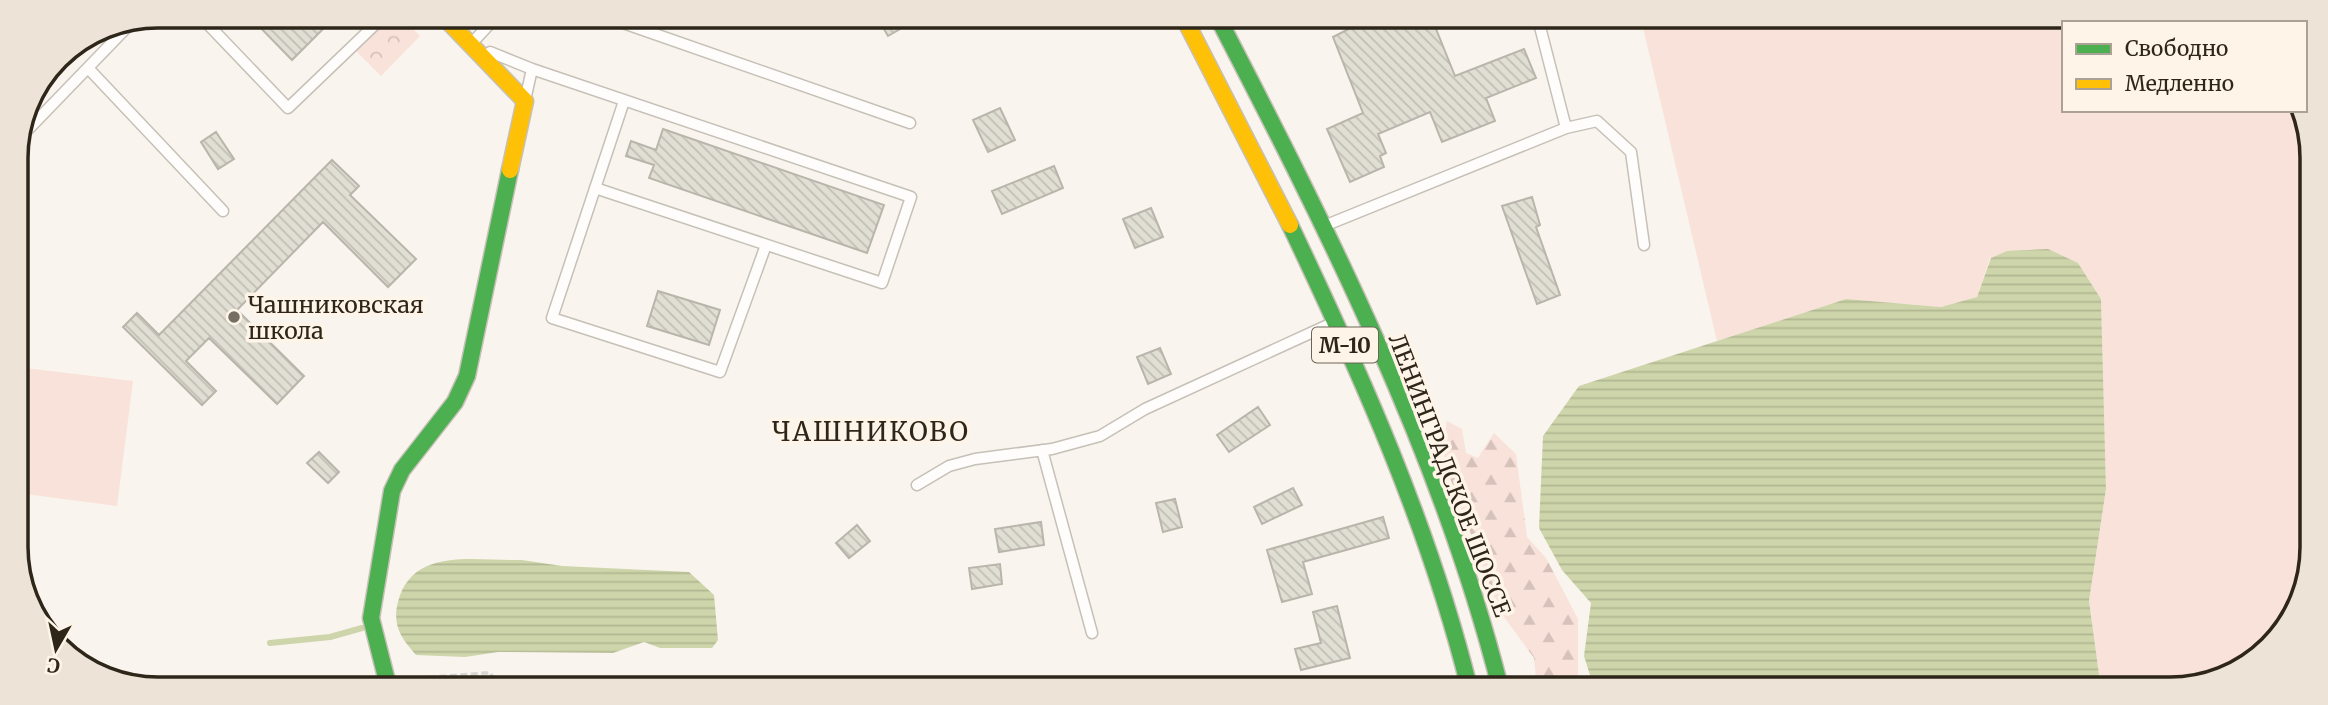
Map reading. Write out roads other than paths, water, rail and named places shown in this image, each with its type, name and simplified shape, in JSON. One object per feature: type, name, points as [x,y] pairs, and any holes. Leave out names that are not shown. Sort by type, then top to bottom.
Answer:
[{"type":"main road","points":[[386,677],[371,618],[392,491],[402,470],[455,402],[467,376],[525,101],[455,28]]},
{"type":"main road","name":"ЛЕНИНГРАДСКОЕ ШОССЕ","points":[[1189,28],[1255,155],[1335,322],[1414,513],[1454,626],[1467,677]]},
{"type":"main road","name":"ЛЕНИНГРАДСКОЕ ШОССЕ","points":[[1223,28],[1368,325],[1441,503],[1480,612],[1497,677]]},
{"type":"lane","points":[[211,28],[288,108],[371,28]]},
{"type":"lane","points":[[485,28],[470,44],[624,101],[911,197],[883,283],[595,188]]},
{"type":"lane","points":[[638,28],[910,122]]},
{"type":"lane","points":[[1540,28],[1566,128]]},
{"type":"lane","points":[[31,126],[121,33]]},
{"type":"lane","points":[[88,68],[223,211]]},
{"type":"lane","points":[[525,101],[532,69]]},
{"type":"lane","points":[[624,101],[552,318],[720,372],[766,244]]},
{"type":"lane","points":[[1322,227],[1566,128],[1597,121],[1631,152],[1644,245]]},
{"type":"lane","points":[[917,485],[949,467],[975,459],[1042,450],[1100,436],[1145,409],[1335,322]]},
{"type":"lane","points":[[1042,450],[1092,633]]},
{"type":"waterway","points":[[270,643],[330,637],[362,628]]},
{"type":"place","name":"Чашниковская школа","points":[[234,317]]},
{"type":"district","name":"ЧАШНИКОВО","points":[[871,431]]}]
